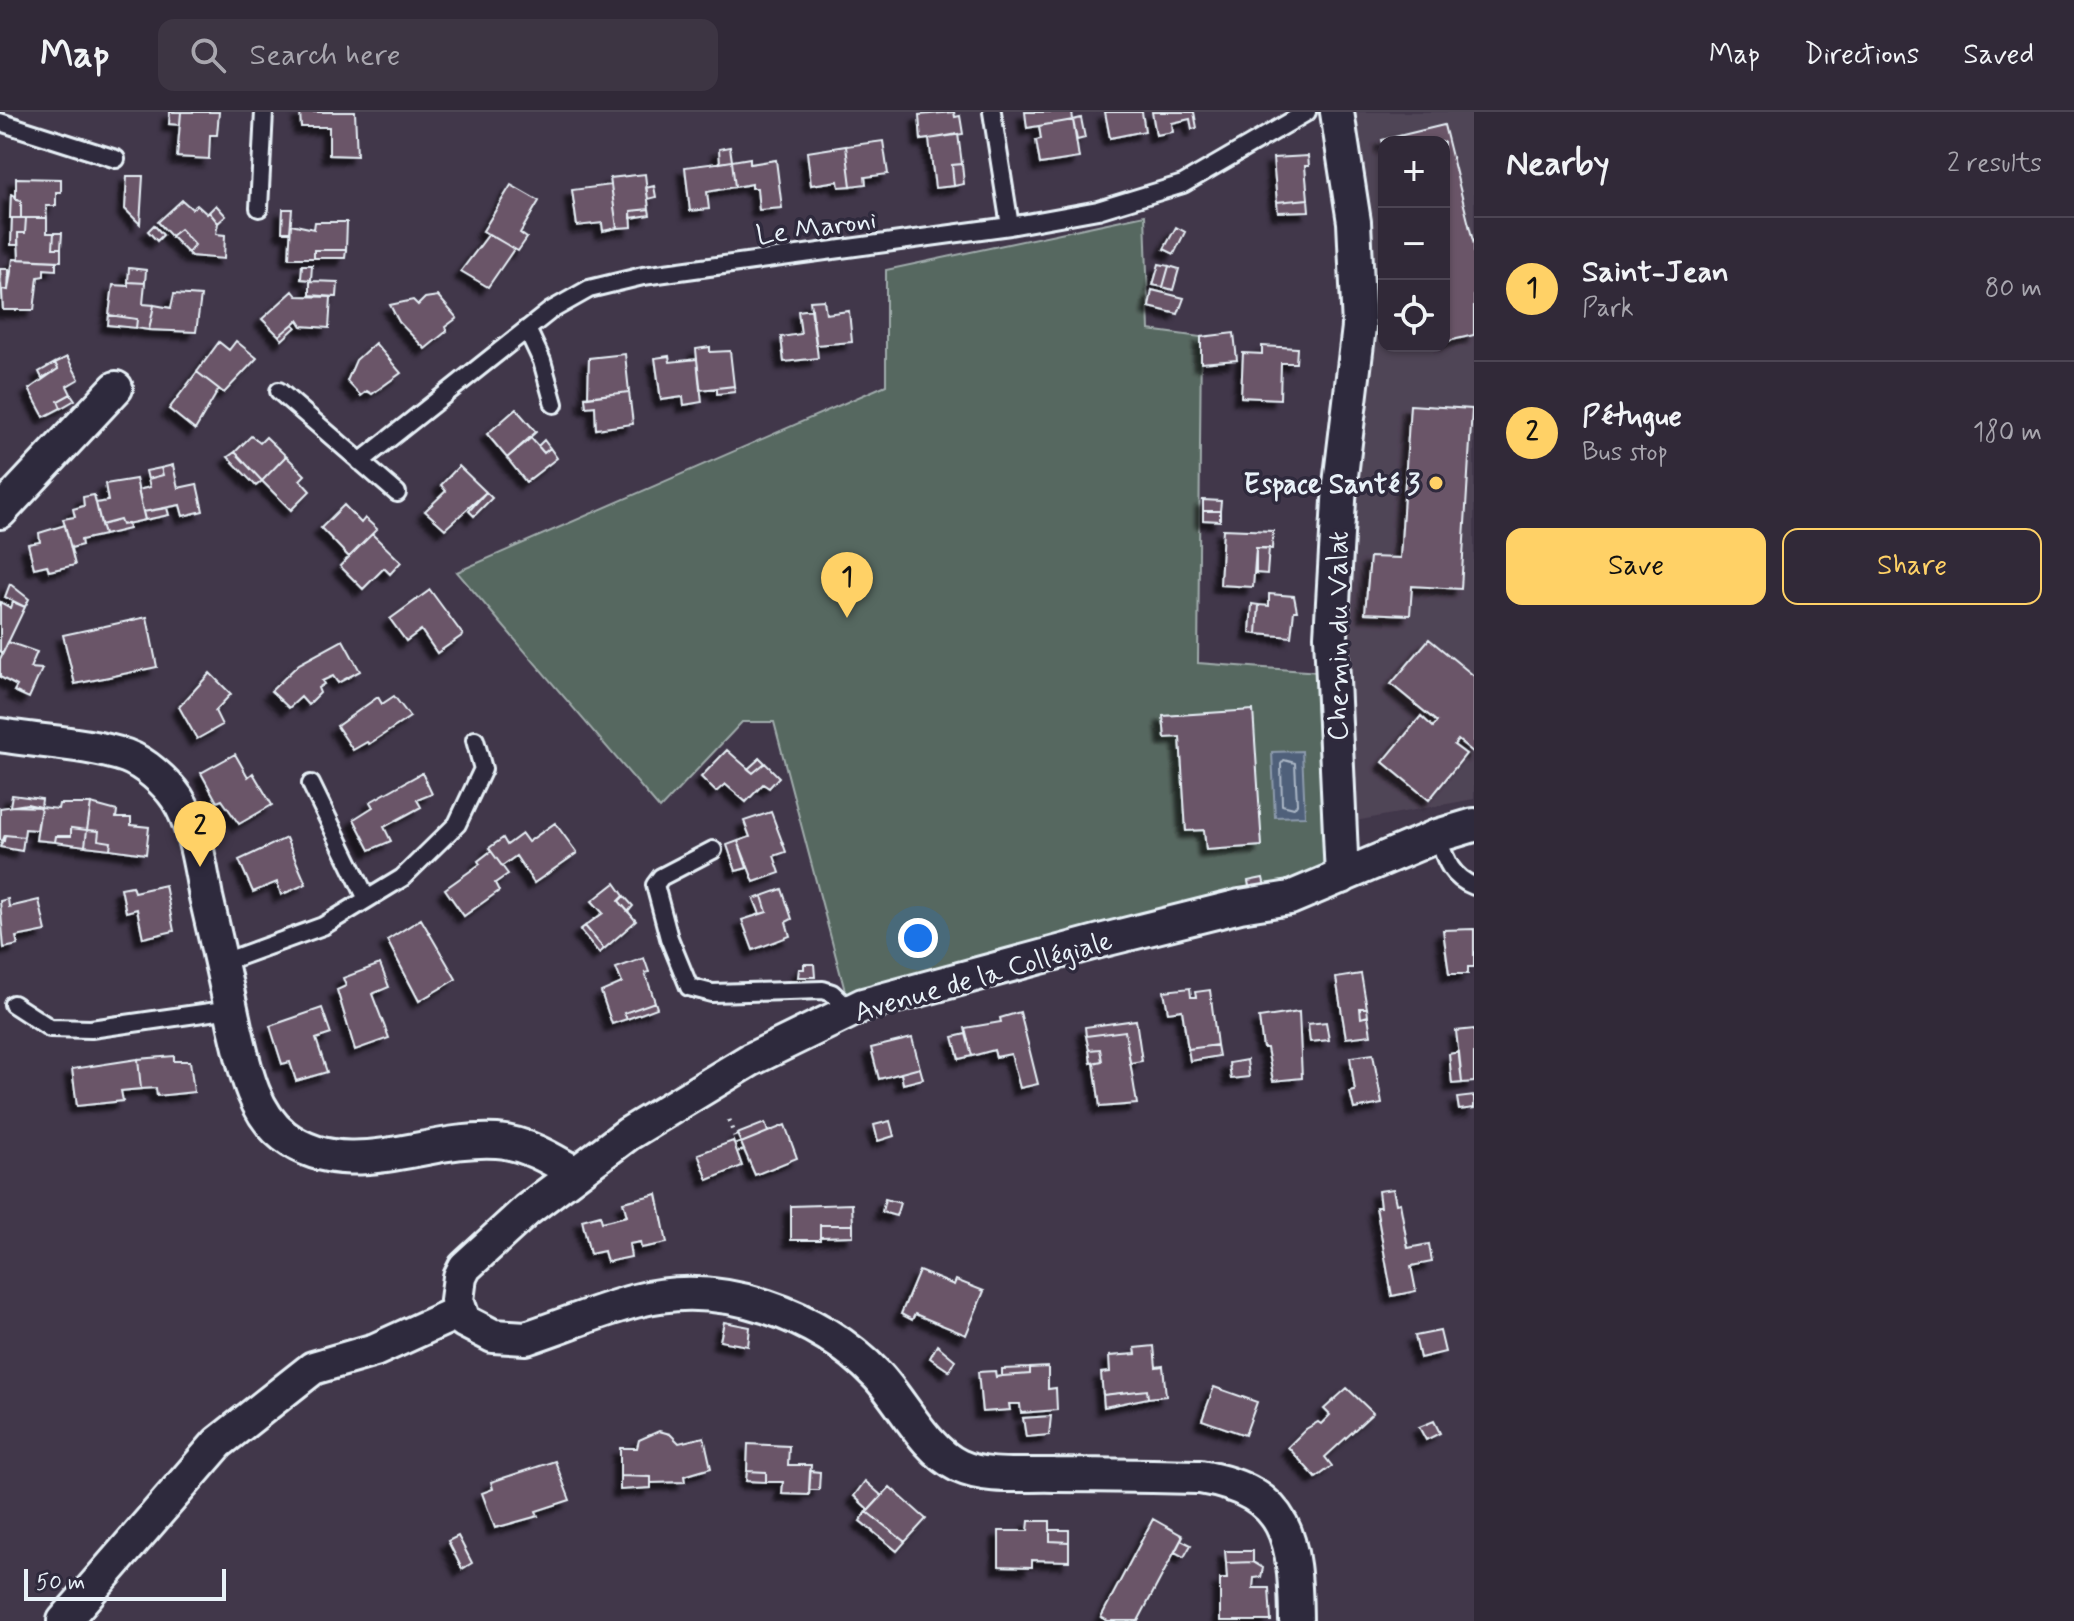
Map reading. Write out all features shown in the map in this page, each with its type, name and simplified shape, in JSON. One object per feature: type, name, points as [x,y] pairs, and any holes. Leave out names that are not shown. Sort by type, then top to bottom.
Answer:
[{"type":"street","name":"Chemin du Valat","points":[[1337,112],[1354,222],[1359,327],[1340,484],[1331,636],[1342,877]]},
{"type":"street","points":[[0,512],[116,388]]},
{"type":"street","points":[[0,735],[127,757],[156,775],[177,799],[188,822],[244,1064],[260,1107],[283,1135],[310,1149],[338,1156],[383,1156],[432,1146],[497,1141],[528,1149],[575,1173]]},
{"type":"street","points":[[1342,877],[1437,836],[1474,825]]},
{"type":"street","name":"Avenue de la Collégiale","points":[[459,1312],[457,1289],[465,1267],[504,1230],[575,1173],[628,1134],[719,1077],[850,1010],[937,983],[1100,941],[1240,906],[1290,898],[1342,877]]},
{"type":"street","points":[[64,1621],[230,1433],[313,1368],[375,1350],[459,1312],[481,1333],[526,1338],[637,1300],[687,1294],[729,1298],[785,1313],[838,1342],[875,1373],[929,1439],[956,1465],[993,1474],[1200,1477],[1231,1482],[1261,1497],[1274,1512],[1295,1564],[1296,1621]]},
{"type":"lane","points":[[259,208],[264,112]]},
{"type":"lane","points":[[992,112],[1010,226]]},
{"type":"lane","name":"Le Maroni","points":[[360,462],[527,329],[589,289],[643,276],[1010,226],[1098,210],[1183,184],[1307,112]]},
{"type":"lane","points":[[0,122],[116,159]]},
{"type":"lane","points":[[527,329],[542,361],[554,404]]},
{"type":"lane","points":[[279,391],[397,493]]},
{"type":"lane","points":[[221,963],[323,926],[402,878],[457,824],[483,769],[475,740]]},
{"type":"lane","points":[[311,784],[367,899]]},
{"type":"lane","points":[[1437,836],[1448,867],[1462,882],[1474,886]]},
{"type":"lane","points":[[713,850],[661,877],[655,885],[669,938],[689,987],[712,993],[823,990],[832,993],[850,1010]]},
{"type":"lane","points":[[13,1004],[50,1028],[91,1029],[231,1009]]},
{"type":"path","points":[[729,1120],[742,1155]]},
{"type":"shaded area","points":[[1354,112],[1474,112],[1474,799],[1350,822],[1342,612],[1378,331],[1378,352],[1450,352],[1450,136],[1378,136],[1378,315]]},
{"type":"green space","points":[[1145,215],[1149,330],[1201,337],[1198,663],[1333,673],[1328,883],[850,1010],[774,722],[742,722],[660,809],[457,572],[886,385],[886,270]]},
{"type":"water","points":[[1302,751],[1305,816],[1275,817],[1272,752]]},
{"type":"building","points":[[170,112],[181,112],[180,125],[169,124]]},
{"type":"building","points":[[181,112],[219,112],[217,135],[210,135],[209,159],[177,157]]},
{"type":"building","points":[[300,112],[355,112],[357,156],[329,155],[329,127],[301,127]]},
{"type":"building","points":[[954,112],[955,117],[960,116],[963,134],[921,140],[919,115]]},
{"type":"building","points":[[1025,112],[1072,112],[1073,120],[1027,128]]},
{"type":"building","points":[[1105,112],[1142,112],[1145,131],[1110,138]]},
{"type":"building","points":[[1152,112],[1194,112],[1197,128],[1192,129],[1190,119],[1172,123],[1173,132],[1156,135]]},
{"type":"building","points":[[1081,118],[1085,138],[1077,140],[1073,120]]},
{"type":"building","points":[[1073,120],[1079,158],[1040,164],[1036,140],[1041,139],[1039,126]]},
{"type":"building","points":[[1444,125],[1447,136],[1399,136]]},
{"type":"building","points":[[958,134],[962,164],[952,165],[954,186],[935,188],[929,139]]},
{"type":"building","points":[[883,141],[888,174],[865,177],[866,184],[851,186],[846,146]]},
{"type":"building","points":[[846,146],[851,186],[839,187],[838,181],[811,185],[807,152]]},
{"type":"building","points":[[730,147],[732,161],[720,163],[719,149]]},
{"type":"building","points":[[1450,149],[1474,245],[1474,335],[1450,341]]},
{"type":"building","points":[[1308,156],[1309,166],[1305,166],[1308,199],[1277,202],[1273,158]]},
{"type":"building","points":[[750,158],[750,164],[776,160],[782,208],[759,210],[757,188],[752,188],[752,184],[735,187],[732,161]]},
{"type":"building","points":[[732,161],[735,187],[707,192],[709,209],[690,211],[685,167]]},
{"type":"building","points":[[962,164],[964,184],[954,186],[952,165]]},
{"type":"building","points":[[645,174],[649,209],[631,211],[632,227],[617,228],[610,178]]},
{"type":"building","points":[[127,176],[143,176],[140,224],[125,209]]},
{"type":"building","points":[[16,178],[61,179],[61,192],[56,192],[56,206],[46,206],[47,218],[21,218],[21,201],[16,200]]},
{"type":"building","points":[[511,185],[539,201],[520,233],[527,238],[518,251],[483,231]]},
{"type":"building","points":[[611,185],[617,228],[603,231],[602,223],[577,226],[572,190]]},
{"type":"building","points":[[654,186],[656,197],[648,199],[646,188]]},
{"type":"building","points":[[11,194],[21,201],[21,218],[10,218]]},
{"type":"building","points":[[1308,199],[1309,211],[1278,212],[1277,202]]},
{"type":"building","points":[[182,200],[192,209],[197,205],[207,214],[209,212],[218,223],[216,234],[225,235],[224,259],[191,256],[188,253],[195,245],[180,229],[171,236],[158,222]]},
{"type":"building","points":[[216,205],[226,216],[218,223],[209,212]]},
{"type":"building","points":[[283,209],[292,209],[290,232],[282,232]]},
{"type":"building","points":[[649,209],[650,215],[631,218],[631,211]]},
{"type":"building","points":[[12,218],[26,218],[25,233],[18,233],[18,245],[11,245]]},
{"type":"building","points":[[26,218],[47,218],[47,233],[54,233],[53,248],[61,248],[61,261],[19,259],[18,233],[25,233]]},
{"type":"building","points":[[315,222],[347,222],[346,250],[314,250],[314,258],[289,258],[291,224],[314,229]]},
{"type":"building","points":[[154,225],[163,235],[157,241],[148,231]]},
{"type":"building","points":[[1176,227],[1185,232],[1174,254],[1164,249]]},
{"type":"building","points":[[180,229],[195,245],[188,253],[171,236]]},
{"type":"building","points":[[54,233],[62,233],[61,248],[53,248]]},
{"type":"building","points":[[489,234],[514,249],[488,287],[461,271]]},
{"type":"building","points":[[314,250],[346,250],[345,258],[314,258]]},
{"type":"building","points":[[13,259],[56,261],[56,270],[44,269],[44,276],[38,277],[34,310],[3,310],[2,289],[8,290]]},
{"type":"building","points":[[1159,264],[1169,266],[1163,287],[1153,285]]},
{"type":"building","points":[[302,265],[312,265],[311,280],[301,279]]},
{"type":"building","points":[[1169,266],[1179,269],[1173,290],[1163,287]]},
{"type":"building","points":[[129,268],[146,270],[145,283],[128,282]]},
{"type":"building","points":[[0,269],[9,269],[8,290],[2,289],[3,310]]},
{"type":"building","points":[[310,281],[338,282],[337,297],[310,295]]},
{"type":"building","points":[[128,282],[145,283],[143,304],[154,305],[149,330],[136,328],[137,319],[109,315],[113,285],[128,286]]},
{"type":"building","points":[[1152,290],[1184,298],[1178,314],[1149,307]]},
{"type":"building","points":[[293,291],[297,296],[331,297],[329,328],[302,326],[298,320],[279,336],[262,319]]},
{"type":"building","points":[[174,294],[201,296],[196,332],[149,330],[154,305],[171,308]]},
{"type":"building","points":[[438,296],[457,318],[425,349],[399,322],[390,305],[413,300],[418,305],[425,298]]},
{"type":"building","points":[[824,300],[826,314],[849,311],[852,342],[816,345],[810,301]]},
{"type":"building","points":[[812,309],[818,358],[784,362],[781,337],[801,334],[798,311]]},
{"type":"building","points":[[109,315],[137,319],[136,328],[108,325]]},
{"type":"building","points":[[293,324],[296,327],[282,340],[279,336]]},
{"type":"building","points":[[1234,333],[1237,360],[1201,363],[1201,337]]},
{"type":"building","points":[[236,341],[257,358],[224,393],[197,372],[219,342],[229,350]]},
{"type":"building","points":[[375,343],[401,373],[372,394],[367,391],[361,396],[347,381],[356,360]]},
{"type":"building","points":[[1262,346],[1297,348],[1296,363],[1281,363],[1280,399],[1241,397],[1243,353],[1262,354]]},
{"type":"building","points":[[710,347],[710,352],[730,351],[734,386],[700,390],[696,349]]},
{"type":"building","points":[[625,354],[629,392],[588,397],[589,358]]},
{"type":"building","points":[[669,356],[670,362],[697,359],[702,402],[684,405],[683,397],[661,400],[655,358]]},
{"type":"building","points":[[67,357],[79,379],[67,386],[71,394],[58,401],[61,408],[44,417],[29,389],[58,369],[55,363]]},
{"type":"building","points":[[55,363],[58,369],[42,378],[39,372]]},
{"type":"building","points":[[197,372],[219,389],[195,430],[169,409]]},
{"type":"building","points":[[734,386],[735,392],[717,394],[717,388]]},
{"type":"building","points":[[629,392],[633,424],[596,429],[595,406],[586,407],[585,397]]},
{"type":"building","points":[[71,394],[75,400],[61,408],[58,401]]},
{"type":"building","name":"Espace Santé 3","points":[[1410,405],[1472,409],[1461,589],[1412,586],[1410,615],[1365,613],[1370,557],[1400,558]]},
{"type":"building","points":[[516,409],[536,432],[507,458],[487,434]]},
{"type":"building","points":[[251,436],[260,443],[266,437],[286,456],[262,481],[235,452]]},
{"type":"building","points":[[531,438],[544,453],[550,448],[557,458],[526,482],[507,458]]},
{"type":"building","points":[[544,440],[550,448],[544,453],[538,446]]},
{"type":"building","points":[[235,452],[262,481],[256,486],[228,457]]},
{"type":"building","points":[[286,456],[305,475],[300,480],[310,491],[291,510],[262,481]]},
{"type":"building","points":[[173,465],[178,488],[197,484],[203,511],[183,516],[180,505],[143,512],[138,490],[150,487],[148,479],[163,475],[161,468]]},
{"type":"building","points":[[459,466],[486,492],[445,529],[425,511],[446,491],[441,485]]},
{"type":"building","points":[[161,468],[163,475],[148,479],[146,471]]},
{"type":"building","points":[[136,479],[145,520],[122,525],[120,520],[101,525],[96,503],[108,501],[105,484]]},
{"type":"building","points":[[486,492],[492,498],[474,516],[469,511]]},
{"type":"building","points":[[94,495],[104,535],[81,540],[82,545],[71,548],[63,519],[75,517],[73,509],[84,506],[83,497]]},
{"type":"building","points":[[1203,500],[1221,501],[1220,511],[1203,511]]},
{"type":"building","points":[[344,505],[361,523],[365,518],[377,529],[349,557],[321,528]]},
{"type":"building","points":[[167,508],[169,515],[145,520],[143,512]]},
{"type":"building","points":[[1203,511],[1220,511],[1220,521],[1203,520]]},
{"type":"building","points":[[120,520],[122,525],[128,524],[129,529],[104,535],[101,525]]},
{"type":"building","points":[[65,525],[75,565],[49,571],[47,565],[34,568],[28,544],[40,542],[39,533]]},
{"type":"building","points":[[1223,529],[1273,531],[1272,549],[1256,548],[1253,587],[1220,585]]},
{"type":"building","points":[[372,534],[401,562],[390,574],[384,568],[363,589],[340,566]]},
{"type":"building","points":[[1256,548],[1269,548],[1267,574],[1256,573]]},
{"type":"building","points":[[10,584],[29,599],[25,607],[5,597]]},
{"type":"building","points":[[430,590],[463,635],[437,653],[421,630],[406,641],[390,619]]},
{"type":"building","points":[[1269,594],[1294,596],[1297,611],[1294,611],[1291,637],[1257,634],[1259,605],[1269,606]]},
{"type":"building","points":[[0,602],[11,608],[13,602],[25,607],[3,653],[0,651]]},
{"type":"building","points":[[1252,604],[1259,605],[1257,634],[1250,633]]},
{"type":"building","points":[[147,617],[157,667],[75,684],[63,635]]},
{"type":"building","points":[[1429,639],[1474,676],[1474,753],[1458,740],[1454,745],[1466,754],[1429,800],[1383,762],[1421,716],[1433,727],[1437,722],[1391,684]]},
{"type":"building","points":[[343,640],[360,671],[338,683],[333,676],[322,681],[324,684],[318,688],[320,693],[308,705],[301,697],[289,708],[271,691],[299,664]]},
{"type":"building","points":[[8,642],[37,652],[30,668],[42,669],[29,698],[14,691],[17,686],[0,677],[0,659]]},
{"type":"building","points":[[210,673],[231,694],[215,711],[222,725],[197,739],[179,707]]},
{"type":"building","points":[[394,696],[410,717],[369,744],[367,742],[353,750],[337,726],[378,697],[382,704]]},
{"type":"building","points":[[1253,710],[1262,846],[1206,850],[1204,830],[1186,831],[1180,737],[1165,738],[1163,716]]},
{"type":"building","points":[[727,750],[753,773],[765,763],[779,777],[769,788],[763,784],[746,802],[725,784],[716,792],[701,777]]},
{"type":"building","points":[[235,754],[248,777],[253,773],[272,805],[239,824],[222,800],[217,802],[201,773]]},
{"type":"building","points":[[760,758],[765,763],[753,773],[748,769]]},
{"type":"building","points":[[422,773],[432,794],[417,800],[421,807],[384,827],[391,841],[370,850],[354,819],[373,807],[370,802]]},
{"type":"building","points":[[12,795],[42,799],[41,807],[10,806]]},
{"type":"building","points":[[27,804],[41,807],[37,830],[25,829],[24,837],[5,835],[4,841],[0,840],[0,808]]},
{"type":"building","points":[[59,804],[91,804],[87,830],[71,828],[71,836],[56,836],[55,842],[36,840],[41,807],[58,809]]},
{"type":"building","points":[[91,804],[117,811],[116,818],[131,818],[131,825],[149,827],[146,854],[110,849],[111,842],[98,840],[99,831],[87,830]]},
{"type":"building","points":[[771,812],[786,852],[774,856],[780,873],[754,882],[738,841],[750,837],[744,821]]},
{"type":"building","points":[[555,823],[577,853],[534,883],[516,856],[502,866],[489,848],[503,838],[507,845],[522,834],[528,842]]},
{"type":"building","points":[[71,828],[87,830],[85,846],[55,842],[56,836],[71,836]]},
{"type":"building","points":[[87,830],[99,831],[98,840],[111,842],[110,849],[85,846]]},
{"type":"building","points":[[5,835],[24,837],[22,851],[0,847]]},
{"type":"building","points":[[286,838],[306,884],[281,895],[277,882],[253,892],[239,860]]},
{"type":"building","points":[[738,841],[747,868],[736,871],[727,845]]},
{"type":"building","points":[[491,851],[508,874],[495,883],[499,891],[464,916],[445,889],[480,864],[478,861]]},
{"type":"building","points":[[1263,878],[1265,887],[1250,891],[1248,881]]},
{"type":"building","points":[[615,883],[624,896],[619,901],[636,921],[604,949],[585,926],[603,913],[592,901]]},
{"type":"building","points":[[165,885],[174,931],[143,938],[137,909],[126,912],[121,888],[132,886],[134,892]]},
{"type":"building","points":[[782,889],[792,919],[786,922],[790,936],[753,950],[742,920],[767,912],[762,896]]},
{"type":"building","points":[[624,896],[633,906],[628,912],[619,901]]},
{"type":"building","points":[[762,896],[767,912],[760,914],[754,899]]},
{"type":"building","points":[[8,899],[9,907],[39,900],[46,931],[16,937],[18,945],[4,948],[0,901]]},
{"type":"building","points":[[421,919],[456,979],[419,1001],[387,940]]},
{"type":"building","points":[[585,926],[604,949],[599,953],[580,930]]},
{"type":"building","points":[[1474,929],[1474,967],[1468,967],[1468,974],[1449,974],[1443,930]]},
{"type":"building","points":[[644,958],[649,972],[645,973],[655,1002],[624,1013],[627,1019],[612,1024],[601,992],[622,983],[616,968]]},
{"type":"building","points":[[380,964],[389,987],[372,994],[389,1038],[355,1050],[337,990],[346,986],[343,978]]},
{"type":"building","points":[[804,964],[814,964],[815,977],[798,977],[799,969],[804,969]]},
{"type":"building","points":[[1361,974],[1367,1008],[1360,1008],[1361,1018],[1368,1016],[1371,1035],[1346,1038],[1336,978]]},
{"type":"building","points":[[1190,988],[1191,997],[1196,997],[1195,992],[1210,990],[1217,1045],[1188,1049],[1182,1010],[1168,1012],[1164,991]]},
{"type":"building","points":[[655,1002],[657,1008],[627,1019],[624,1013]]},
{"type":"building","points":[[322,1008],[331,1034],[316,1039],[327,1072],[296,1081],[290,1062],[282,1064],[270,1026]]},
{"type":"building","points":[[1360,1008],[1367,1008],[1368,1016],[1361,1018]]},
{"type":"building","points":[[1020,1012],[1038,1084],[1020,1088],[1011,1054],[996,1057],[994,1050],[972,1056],[965,1028],[1001,1022],[1000,1018]]},
{"type":"building","points":[[1299,1012],[1302,1078],[1273,1081],[1267,1048],[1263,1048],[1259,1018]]},
{"type":"building","points":[[1136,1020],[1142,1061],[1130,1063],[1125,1031],[1086,1036],[1085,1027]]},
{"type":"building","points":[[1326,1022],[1329,1040],[1310,1042],[1308,1024]]},
{"type":"building","points":[[1474,1029],[1474,1082],[1462,1083],[1456,1031]]},
{"type":"building","points":[[1125,1031],[1137,1104],[1100,1107],[1094,1063],[1102,1061],[1100,1049],[1089,1050],[1086,1036]]},
{"type":"building","points":[[966,1034],[972,1056],[959,1059],[953,1037]]},
{"type":"building","points":[[912,1038],[920,1068],[879,1079],[871,1048]]},
{"type":"building","points":[[1217,1045],[1219,1056],[1190,1061],[1188,1049]]},
{"type":"building","points":[[1100,1049],[1102,1061],[1091,1063],[1089,1050]]},
{"type":"building","points":[[1459,1052],[1462,1083],[1452,1084],[1449,1054]]},
{"type":"building","points":[[1373,1054],[1382,1104],[1354,1109],[1350,1092],[1355,1091],[1350,1057]]},
{"type":"building","points":[[174,1056],[174,1061],[190,1061],[194,1092],[157,1096],[156,1088],[141,1089],[138,1059]]},
{"type":"building","points":[[138,1059],[141,1089],[121,1091],[123,1101],[77,1106],[72,1069]]},
{"type":"building","points":[[1247,1060],[1249,1077],[1231,1079],[1229,1063]]},
{"type":"building","points":[[920,1068],[923,1079],[903,1084],[901,1073]]},
{"type":"building","points":[[1474,1096],[1474,1108],[1459,1110],[1457,1098]]},
{"type":"building","points":[[890,1121],[894,1136],[878,1141],[874,1125]]},
{"type":"building","points":[[765,1123],[768,1132],[741,1143],[737,1134]]},
{"type":"building","points":[[785,1125],[797,1158],[755,1175],[741,1143]]},
{"type":"building","points":[[733,1141],[742,1166],[708,1180],[698,1154]]},
{"type":"building","points":[[1393,1189],[1396,1204],[1400,1203],[1408,1248],[1429,1244],[1432,1262],[1411,1266],[1416,1291],[1392,1296],[1376,1207],[1380,1207],[1378,1191]]},
{"type":"building","points":[[657,1194],[667,1243],[641,1248],[640,1242],[629,1244],[631,1257],[607,1262],[604,1251],[590,1254],[582,1220],[600,1215],[602,1222],[627,1216],[623,1202]]},
{"type":"building","points":[[885,1199],[900,1203],[896,1216],[882,1212]]},
{"type":"building","points":[[852,1204],[853,1225],[820,1225],[820,1240],[791,1240],[791,1206]]},
{"type":"building","points":[[820,1225],[853,1225],[853,1236],[820,1237]]},
{"type":"building","points":[[919,1271],[954,1285],[956,1280],[984,1291],[966,1335],[915,1314],[912,1320],[901,1314]]},
{"type":"building","points":[[724,1322],[750,1327],[748,1346],[720,1341]]},
{"type":"building","points":[[1440,1331],[1445,1352],[1420,1358],[1415,1336]]},
{"type":"building","points":[[937,1345],[955,1360],[949,1371],[930,1358]]},
{"type":"building","points":[[1154,1346],[1156,1367],[1163,1366],[1166,1396],[1148,1398],[1147,1390],[1103,1395],[1101,1373],[1110,1372],[1109,1356],[1136,1354],[1135,1348]]},
{"type":"building","points":[[1048,1367],[1048,1389],[1056,1388],[1057,1410],[1021,1413],[1020,1404],[1009,1404],[1010,1410],[982,1412],[978,1372],[995,1371],[996,1377],[1030,1374],[1030,1368]]},
{"type":"building","points":[[1030,1368],[1030,1374],[1002,1376],[1002,1369]]},
{"type":"building","points":[[1214,1387],[1257,1402],[1245,1435],[1202,1420]]},
{"type":"building","points":[[1347,1388],[1373,1413],[1325,1457],[1332,1466],[1316,1478],[1288,1447],[1306,1429],[1318,1422],[1321,1424],[1330,1415],[1324,1409]]},
{"type":"building","points":[[1147,1390],[1148,1398],[1104,1407],[1103,1395]]},
{"type":"building","points":[[1051,1416],[1049,1435],[1026,1437],[1023,1418]]},
{"type":"building","points":[[1434,1421],[1440,1433],[1426,1440],[1419,1427]]},
{"type":"building","points":[[659,1431],[670,1434],[679,1443],[704,1437],[711,1468],[684,1476],[685,1482],[651,1483],[651,1477],[620,1476],[620,1448],[637,1448],[639,1440]]},
{"type":"building","points":[[748,1444],[789,1446],[788,1465],[811,1465],[809,1495],[782,1494],[783,1482],[766,1482],[766,1472],[747,1471]]},
{"type":"building","points":[[555,1461],[570,1500],[536,1511],[538,1516],[495,1528],[482,1493],[493,1489],[491,1482]]},
{"type":"building","points":[[747,1471],[766,1472],[766,1482],[746,1481]]},
{"type":"building","points":[[810,1471],[820,1472],[819,1490],[809,1490]]},
{"type":"building","points":[[620,1476],[651,1477],[651,1488],[620,1490]]},
{"type":"building","points":[[865,1481],[882,1496],[869,1510],[854,1496]]},
{"type":"building","points":[[890,1487],[926,1519],[905,1542],[867,1512]]},
{"type":"building","points":[[867,1512],[905,1542],[897,1551],[860,1521]]},
{"type":"building","points":[[1153,1519],[1183,1536],[1138,1621],[1108,1621],[1101,1617]]},
{"type":"building","points":[[1029,1521],[1050,1521],[1050,1541],[1069,1542],[1069,1561],[1032,1560],[1032,1567],[999,1566],[999,1531],[1028,1531]]},
{"type":"building","points":[[1050,1530],[1069,1530],[1069,1542],[1050,1541]]},
{"type":"building","points":[[458,1536],[472,1563],[462,1569],[448,1541]]},
{"type":"building","points":[[1181,1540],[1191,1545],[1184,1557],[1175,1552]]},
{"type":"building","points":[[1225,1551],[1253,1551],[1253,1562],[1226,1563]]},
{"type":"building","points":[[1253,1562],[1263,1568],[1261,1577],[1254,1578],[1253,1588],[1269,1588],[1271,1621],[1220,1621],[1220,1579],[1227,1579],[1226,1563]]},
{"type":"place","name":"Espace Santé 3","points":[[1436,483]]},
{"type":"place","name":"Saint-Jean","points":[[847,618]]},
{"type":"place","name":"Pétugue","points":[[200,867]]}]
